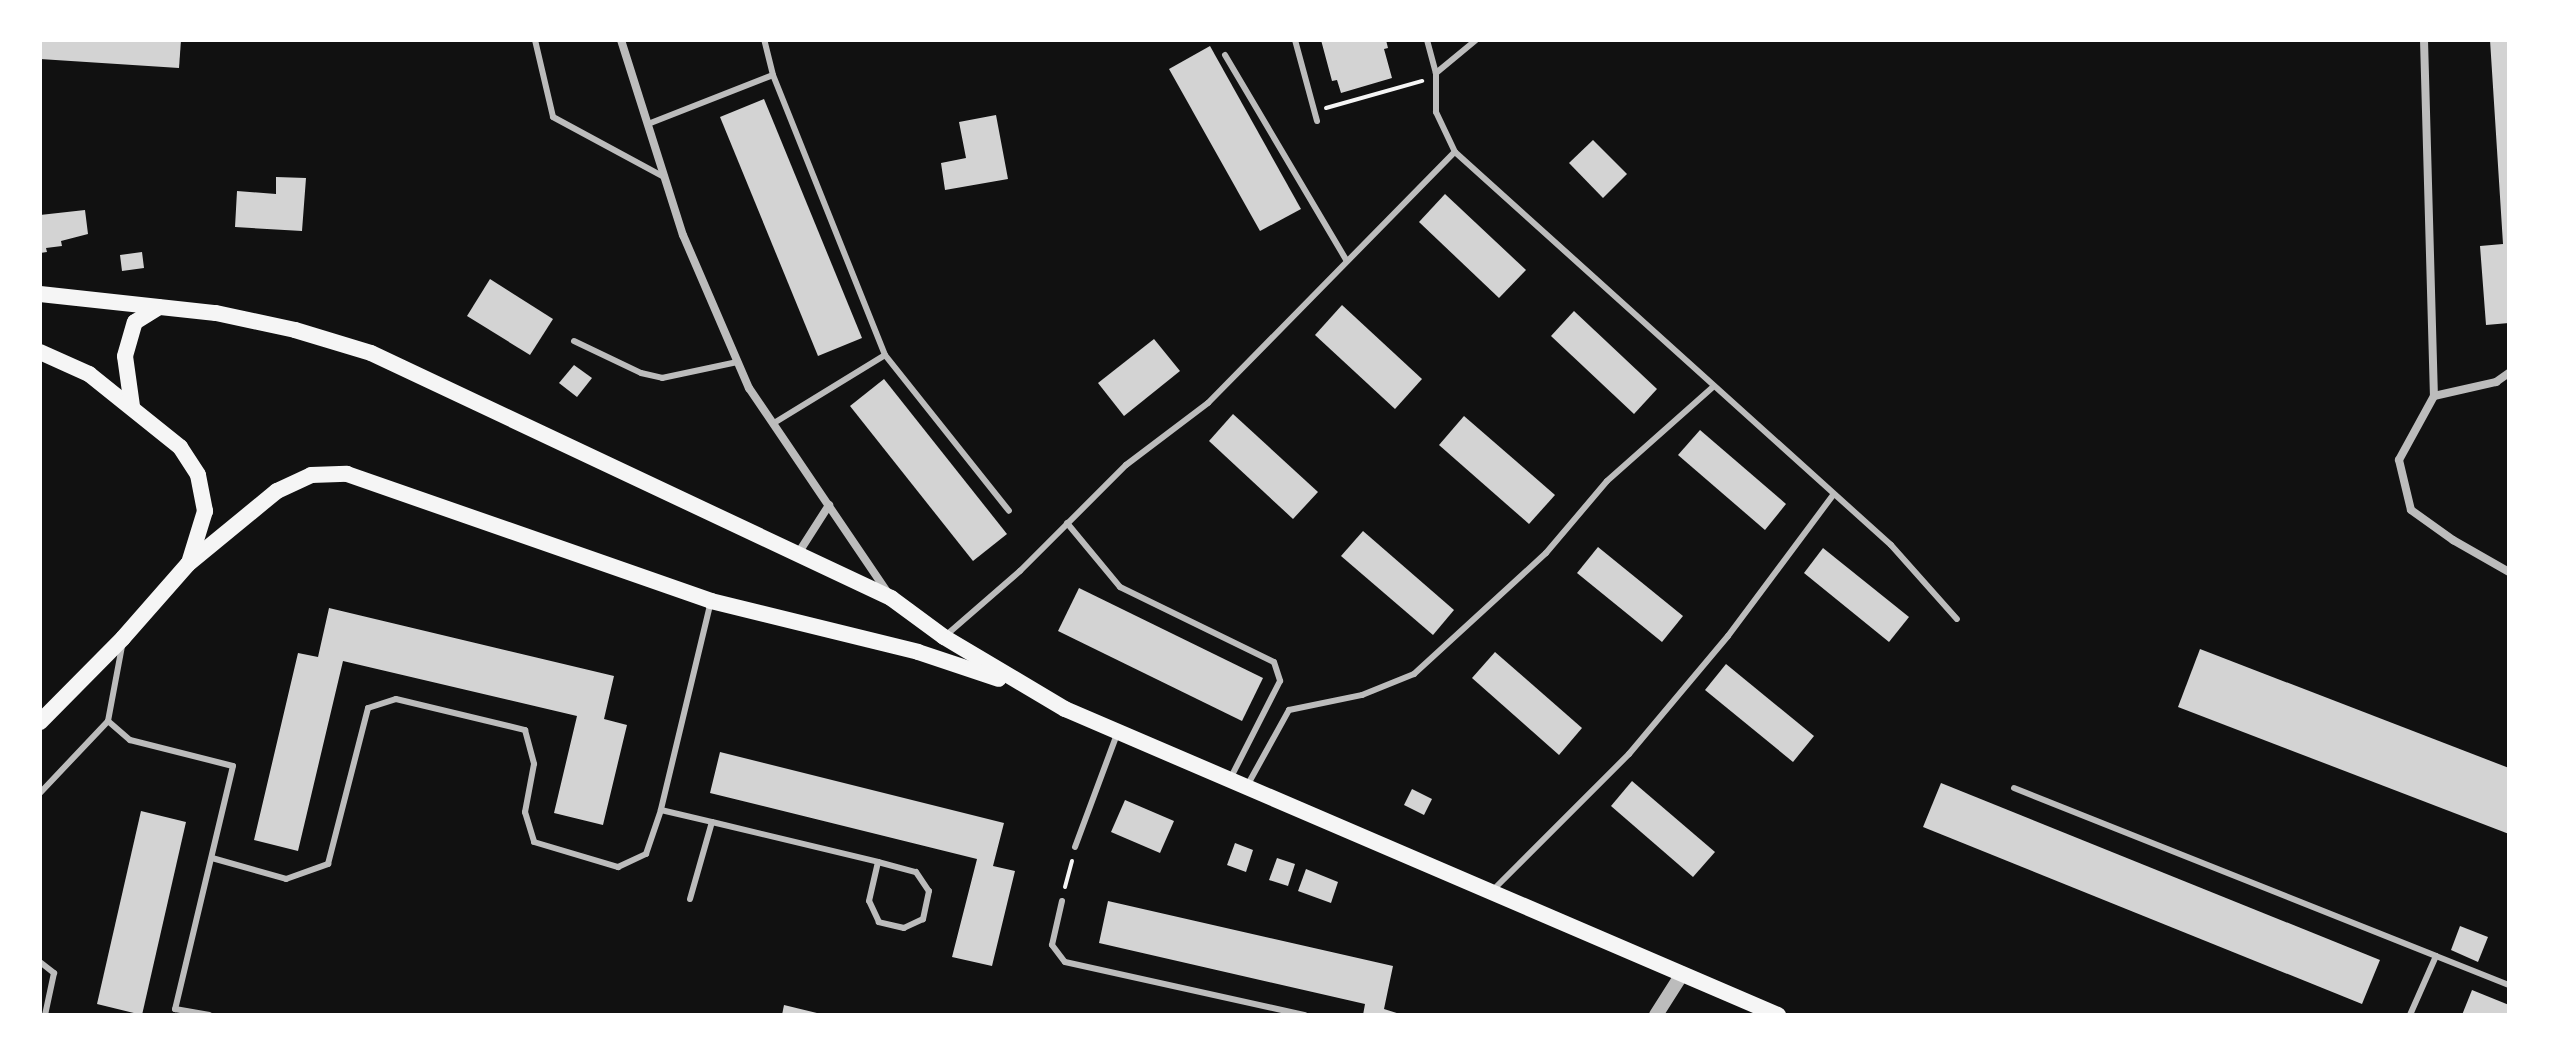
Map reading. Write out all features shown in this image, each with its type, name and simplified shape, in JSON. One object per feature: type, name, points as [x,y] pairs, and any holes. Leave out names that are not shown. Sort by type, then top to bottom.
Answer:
[{"type":"main road","points":[[40,294],[216,313],[295,330],[371,353],[799,552],[891,598],[944,637],[1027,688],[1118,732],[1778,1015]]},
{"type":"main road","points":[[132,406],[125,356],[135,322],[159,307]]},
{"type":"main road","points":[[40,352],[89,374],[180,447],[198,475],[205,511],[188,564]]},
{"type":"main road","points":[[42,718],[123,638],[188,564],[277,491],[311,475],[347,474],[711,601],[918,652],[1027,688]]},
{"type":"street","points":[[621,40],[683,235],[737,362],[891,598]]},
{"type":"street","points":[[2424,40],[2434,396],[2399,460],[2411,510],[2453,540],[2509,572]]},
{"type":"street","points":[[2434,396],[2496,382],[2509,373]]},
{"type":"street","points":[[799,552],[829,505]]},
{"type":"street","points":[[1656,1015],[1682,974]]},
{"type":"lane","points":[[535,40],[553,117],[664,177]]},
{"type":"lane","points":[[764,40],[773,75],[885,355],[1009,511]]},
{"type":"lane","points":[[1295,40],[1317,121]]},
{"type":"lane","points":[[1427,40],[1436,75],[1436,112],[1455,152],[1891,545],[1957,619]]},
{"type":"lane","points":[[1436,75],[1476,40]]},
{"type":"lane","points":[[1225,55],[1346,260]]},
{"type":"lane","points":[[648,124],[773,75]]},
{"type":"lane","points":[[944,637],[1126,465],[1208,403],[1455,152]]},
{"type":"lane","points":[[574,341],[641,373],[662,378],[708,371],[737,362]]},
{"type":"lane","points":[[774,423],[885,355]]},
{"type":"lane","points":[[1247,786],[1289,710],[1362,695],[1414,674],[1546,553],[1607,481],[1713,387]]},
{"type":"lane","points":[[1492,892],[1629,754],[1728,636],[1833,495]]},
{"type":"lane","points":[[1067,523],[1120,587],[1274,662],[1280,681],[1230,779]]},
{"type":"lane","points":[[212,858],[286,879],[328,864],[368,708],[396,699],[525,730],[534,764],[525,812],[534,842],[618,867],[646,854],[661,810],[711,601]]},
{"type":"lane","points":[[40,793],[108,721],[123,638]]},
{"type":"lane","points":[[108,721],[130,740],[233,766],[175,1009],[209,1015]]},
{"type":"lane","points":[[1075,847],[1118,732]]},
{"type":"lane","points":[[2014,788],[2509,985]]},
{"type":"lane","points":[[661,810],[878,862],[916,872],[929,891],[923,919],[904,928],[879,922],[869,901],[878,862]]},
{"type":"lane","points":[[690,899],[712,822]]},
{"type":"lane","points":[[1062,901],[1052,945],[1065,962],[1305,1015]]},
{"type":"lane","points":[[2410,1015],[2436,956]]},
{"type":"lane","points":[[40,962],[54,973],[45,1015]]},
{"type":"path","points":[[1315,111],[1436,75]]},
{"type":"path","points":[[1062,901],[1075,847]]},
{"type":"building","points":[[40,40],[181,40],[179,68],[40,59]]},
{"type":"building","points":[[1321,40],[1386,40],[1388,48],[1384,49],[1392,78],[1341,93],[1337,80],[1332,81]]},
{"type":"building","points":[[2490,40],[2509,40],[2509,323],[2486,325],[2480,246],[2503,244]]},
{"type":"building","points":[[1210,46],[1301,209],[1260,231],[1169,69]]},
{"type":"building","points":[[764,99],[862,338],[818,356],[720,117]]},
{"type":"building","points":[[996,115],[1008,179],[945,190],[941,163],[966,158],[959,122]]},
{"type":"building","points":[[1593,140],[1627,174],[1603,198],[1569,163]]},
{"type":"building","points":[[276,177],[306,178],[302,231],[235,227],[237,191],[276,194]]},
{"type":"building","points":[[1445,194],[1526,270],[1499,298],[1419,222]]},
{"type":"building","points":[[85,210],[88,234],[61,241],[62,246],[46,248],[47,252],[40,253],[40,215]]},
{"type":"building","points":[[142,252],[144,268],[122,271],[120,255]]},
{"type":"building","points":[[490,279],[553,319],[530,355],[467,316]]},
{"type":"building","points":[[1342,305],[1422,379],[1395,409],[1315,335]]},
{"type":"building","points":[[1574,311],[1657,389],[1634,414],[1551,336]]},
{"type":"building","points":[[1154,339],[1180,371],[1124,416],[1098,383]]},
{"type":"building","points":[[574,365],[592,378],[577,397],[559,383]]},
{"type":"building","points":[[884,379],[1007,534],[973,561],[850,406]]},
{"type":"building","points":[[1233,414],[1318,492],[1293,519],[1209,441]]},
{"type":"building","points":[[1464,416],[1555,495],[1529,524],[1439,445]]},
{"type":"building","points":[[1700,430],[1786,504],[1765,530],[1678,455]]},
{"type":"building","points":[[1363,531],[1454,610],[1433,635],[1341,556]]},
{"type":"building","points":[[1598,547],[1683,616],[1662,642],[1577,573]]},
{"type":"building","points":[[1823,548],[1909,617],[1889,642],[1804,573]]},
{"type":"building","points":[[1079,588],[1263,678],[1242,721],[1058,631]]},
{"type":"building","points":[[329,608],[614,676],[604,719],[627,725],[603,825],[554,813],[577,716],[343,661],[298,851],[254,840],[298,653],[318,657]]},
{"type":"building","points":[[2200,649],[2509,768],[2509,834],[2178,707]]},
{"type":"building","points":[[1495,652],[1582,728],[1559,755],[1472,678]]},
{"type":"building","points":[[1726,664],[1814,736],[1793,762],[1705,690]]},
{"type":"building","points":[[720,752],[1004,823],[993,866],[1015,871],[992,966],[952,957],[977,859],[710,793]]},
{"type":"building","points":[[1632,781],[1715,852],[1693,877],[1611,806]]},
{"type":"building","points":[[1941,783],[2380,960],[2362,1004],[1923,827]]},
{"type":"building","points":[[1412,789],[1432,799],[1424,815],[1404,805]]},
{"type":"building","points":[[1125,800],[1174,821],[1160,853],[1111,832]]},
{"type":"building","points":[[141,811],[186,822],[142,1015],[97,1004]]},
{"type":"building","points":[[1235,843],[1253,850],[1246,872],[1227,865]]},
{"type":"building","points":[[1277,858],[1295,864],[1288,886],[1269,880]]},
{"type":"building","points":[[1306,869],[1338,882],[1331,903],[1298,891]]},
{"type":"building","points":[[1108,901],[1393,966],[1384,1009],[1403,1015],[1363,1015],[1365,1004],[1099,943]]},
{"type":"building","points":[[2460,926],[2488,937],[2478,962],[2451,950]]},
{"type":"building","points":[[2472,990],[2509,1005],[2509,1015],[2462,1015]]},
{"type":"building","points":[[784,1005],[821,1014],[821,1015],[782,1015]]}]
